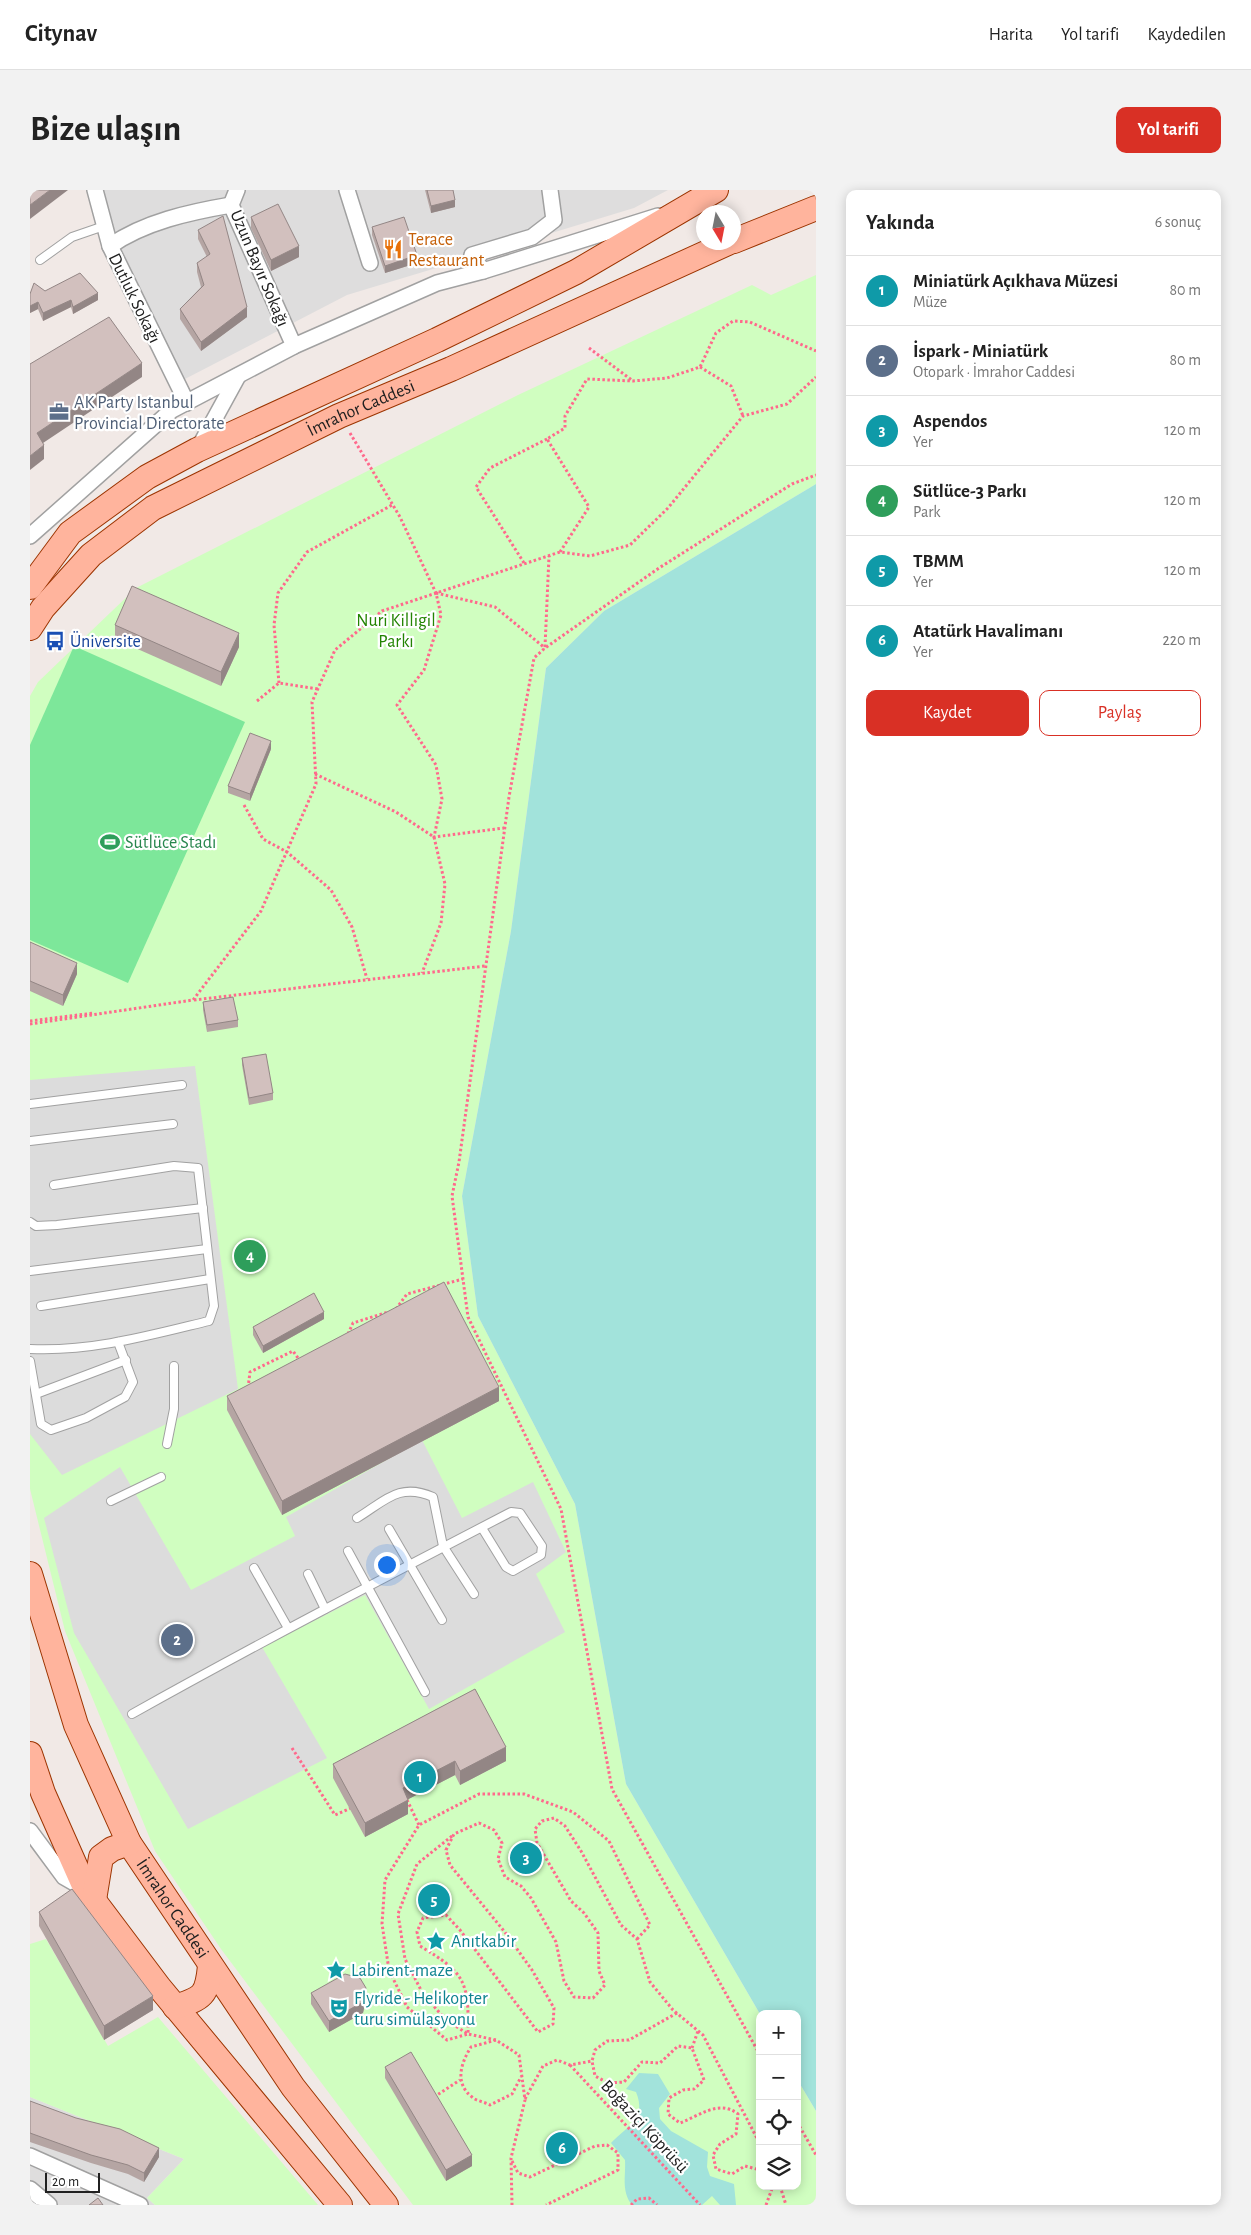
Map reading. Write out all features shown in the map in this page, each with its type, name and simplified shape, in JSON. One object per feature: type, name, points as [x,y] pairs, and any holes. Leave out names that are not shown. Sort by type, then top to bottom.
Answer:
[{"type":"main road","name":"İmrahor Caddesi","points":[[30,587],[70,532],[148,477],[198,450],[437,340],[576,272],[707,196]]},
{"type":"main road","points":[[741,238],[816,208]]},
{"type":"main road","name":"İmrahor Caddesi","points":[[30,628],[43,608],[91,555],[153,508],[339,416],[451,369],[712,250]]},
{"type":"main road","points":[[96,513],[116,536]]},
{"type":"main road","name":"İmrahor Caddesi","points":[[30,1574],[76,1725],[129,1843],[293,2087],[386,2205]]},
{"type":"main road","points":[[30,1754],[43,1793],[90,1895],[175,2007],[340,2205]]},
{"type":"main road","points":[[90,1895],[101,1858],[112,1849],[129,1843]]},
{"type":"main road","points":[[175,2007],[196,2001],[208,1987],[210,1966]]},
{"type":"street","name":"Dutluk Sokağı","points":[[95,190],[110,246],[187,403]]},
{"type":"street","name":"Uzun Bayır Sokağı","points":[[237,190],[230,205],[294,346]]},
{"type":"street","points":[[347,190],[370,263]]},
{"type":"street","points":[[483,271],[472,256],[532,237],[554,220],[550,190]]},
{"type":"street","points":[[30,536],[172,410],[294,346],[437,283],[483,271],[707,196]]},
{"type":"street","points":[[110,246],[127,233],[200,210],[230,205]]},
{"type":"street","points":[[198,450],[238,376]]},
{"type":"street","points":[[30,1832],[64,1877],[90,1895]]},
{"type":"street","points":[[30,2156],[140,2205]]},
{"type":"street","points":[[30,2189],[50,2205]]},
{"type":"lane","points":[[40,260],[72,237],[104,226]]},
{"type":"lane","points":[[30,1104],[182,1085]]},
{"type":"lane","points":[[30,1141],[173,1124]]},
{"type":"lane","points":[[30,1349],[56,1350],[118,1342],[209,1321],[214,1306],[198,1168],[174,1166],[54,1185]]},
{"type":"lane","points":[[30,1222],[36,1226],[57,1225],[203,1208]]},
{"type":"lane","points":[[30,1271],[207,1249]]},
{"type":"lane","points":[[41,1306],[210,1279]]},
{"type":"lane","points":[[30,1361],[41,1424],[51,1430],[86,1418],[124,1397],[133,1382],[118,1342]]},
{"type":"lane","points":[[36,1394],[126,1360]]},
{"type":"lane","points":[[167,1444],[174,1409],[174,1366]]},
{"type":"lane","points":[[111,1501],[161,1477]]},
{"type":"lane","points":[[357,1518],[399,1492],[418,1491],[433,1497],[443,1546],[474,1594]]},
{"type":"lane","points":[[132,1714],[408,1564],[511,1512],[520,1513],[542,1546],[541,1555],[514,1571],[506,1567],[482,1528]]},
{"type":"lane","points":[[389,1529],[442,1620]]},
{"type":"lane","points":[[348,1552],[425,1692]]},
{"type":"lane","points":[[254,1568],[288,1628]]},
{"type":"lane","points":[[308,1574],[325,1609]]},
{"type":"path","points":[[524,563],[476,487],[490,468],[565,428],[565,416],[587,379],[633,382],[667,378],[700,366],[716,333],[733,321],[750,322],[816,351]]},
{"type":"path","points":[[589,348],[633,382]]},
{"type":"path","points":[[700,366],[731,386],[743,416]]},
{"type":"path","points":[[193,1000],[261,911],[316,784],[312,702],[335,650],[382,611],[560,552],[590,556],[630,545],[668,508],[743,416],[788,404],[816,378]]},
{"type":"path","points":[[339,416],[392,505],[436,593],[440,615],[434,644],[424,670],[397,705],[436,765],[442,799],[434,837],[445,884],[441,923],[422,972]]},
{"type":"path","points":[[547,439],[589,507],[560,552]]},
{"type":"path","points":[[756,2048],[612,1789],[561,1510],[468,1317],[452,1196],[459,1162],[504,828],[534,658],[545,648],[676,558],[792,484],[816,476]]},
{"type":"path","points":[[279,683],[274,626],[278,593],[307,552],[392,505]]},
{"type":"path","points":[[545,648],[549,556]]},
{"type":"path","points":[[436,593],[495,607],[545,648]]},
{"type":"path","points":[[256,701],[279,683],[318,690]]},
{"type":"path","points":[[316,774],[396,812],[434,837],[504,828]]},
{"type":"path","points":[[244,805],[263,839],[287,852],[331,890],[352,927],[367,979]]},
{"type":"path","points":[[30,1022],[193,1000],[485,966]]},
{"type":"path","points":[[347,1338],[354,1323],[396,1310],[407,1294],[463,1279]]},
{"type":"path","points":[[248,1393],[250,1372],[293,1351],[300,1361],[307,1357]]},
{"type":"path","points":[[292,1748],[335,1815],[359,1807]]},
{"type":"path","points":[[468,2034],[447,2040],[407,2007],[389,1970],[382,1924],[385,1880],[419,1825],[479,1794],[524,1794],[573,1812],[609,1840],[650,1925],[637,1939]]},
{"type":"path","points":[[398,1801],[407,1800],[419,1825]]},
{"type":"path","points":[[525,2100],[519,2056],[496,2040],[468,2034],[446,2020],[423,1994],[405,1959],[398,1914],[417,1864],[454,1834],[479,1823],[494,1830],[502,1844],[498,1859],[505,1877],[521,1886],[531,1898],[556,1942],[564,1982],[574,1997],[593,1998],[605,1985],[599,1971],[598,1933],[584,1913],[571,1901],[538,1842],[535,1829],[542,1821],[554,1818],[564,1826],[581,1851],[621,1925],[637,1939],[650,1982],[677,2014],[703,2035],[756,2136]]},
{"type":"path","points":[[454,1834],[446,1850],[450,1864],[504,1931],[532,1970],[554,2008],[553,2024],[538,2032],[460,1930],[446,1915],[423,1918],[417,1932],[420,1946],[449,1963],[464,1983],[468,2011],[468,2034]]},
{"type":"path","points":[[677,2014],[628,2040],[607,2041],[595,2050],[592,2061],[595,2076],[608,2084],[624,2082],[642,2062],[660,2063],[678,2046],[692,2048]]},
{"type":"path","points":[[698,2031],[692,2048],[704,2080],[694,2089],[683,2090],[669,2098],[668,2114],[680,2124],[714,2107],[732,2109],[738,2114],[736,2134],[720,2144],[713,2154],[716,2169],[732,2174],[745,2166],[756,2169]]},
{"type":"path","points":[[496,2040],[471,2048],[461,2062],[460,2080],[471,2097],[490,2104],[512,2094],[522,2076]]},
{"type":"path","points":[[512,2205],[511,2158],[525,2100],[543,2066],[557,2060],[570,2066],[592,2061]]},
{"type":"path","name":"Boğaziçi Köprüsü","points":[[570,2066],[700,2205]]},
{"type":"path","points":[[432,2098],[460,2080]]},
{"type":"path","points":[[801,2129],[816,2155]]},
{"type":"path","points":[[511,2158],[518,2173],[530,2177],[595,2146],[607,2145],[618,2153],[618,2170],[546,2205]]},
{"type":"path","points":[[766,2205],[771,2190]]},
{"type":"path","points":[[781,2190],[786,2205]]},
{"type":"path","points":[[631,2205],[637,2199],[649,2198],[657,2205]]},
{"type":"shaded area","points":[[104,190],[668,190],[634,208],[347,295],[183,380],[119,254]]},
{"type":"shaded area","points":[[195,1066],[238,1389],[62,1475],[30,1434],[30,1080]]},
{"type":"shaded area","points":[[422,1440],[462,1518],[533,1482],[566,1552],[536,1574],[565,1632],[429,1709],[365,1595],[262,1647],[327,1758],[188,1829],[74,1633],[44,1518],[120,1467],[191,1590],[295,1536],[286,1517]]},
{"type":"shaded area","points":[[30,2097],[184,2159],[147,2198],[155,2205],[30,2205]]},
{"type":"green space","name":"Nuri Killigil Parkı","points":[[816,275],[816,484],[604,611],[546,668],[511,931],[462,1196],[478,1316],[575,1504],[626,1784],[758,2010],[756,2010],[756,2190],[801,2190],[801,2086],[816,2111],[816,2205],[413,2205],[221,1949],[155,1851],[65,1631],[30,1489],[30,696],[38,682],[136,588],[518,395],[752,285],[771,295]]},
{"type":"green space","name":"Sütlüce Stadı","points":[[74,646],[245,722],[128,983],[30,940],[30,745]]},
{"type":"green space","points":[[46,1939],[108,2046],[158,2017],[318,2205],[155,2205],[147,2198],[184,2159],[30,2097],[30,1944]]},
{"type":"water","points":[[816,484],[816,2111],[801,2086],[801,2010],[758,2010],[626,1784],[575,1504],[478,1316],[462,1196],[511,931],[546,668],[604,611]]},
{"type":"water","points":[[639,2073],[658,2074],[670,2094],[659,2108],[660,2119],[671,2131],[708,2152],[707,2167],[710,2176],[734,2184],[736,2205],[720,2205],[712,2196],[702,2205],[632,2205],[625,2189],[625,2160],[611,2143],[634,2121],[637,2115],[639,2101],[636,2092],[626,2089]]},
{"type":"building","points":[[30,190],[50,190],[30,205]]},
{"type":"building","points":[[427,190],[453,190],[455,200],[431,206]]},
{"type":"building","points":[[278,204],[299,246],[271,260],[251,217]]},
{"type":"building","points":[[223,216],[247,307],[201,342],[180,309],[204,285],[197,263],[210,254],[198,230]]},
{"type":"building","points":[[404,217],[417,255],[385,266],[372,227]]},
{"type":"building","points":[[80,273],[98,293],[73,307],[71,300],[43,313],[38,302],[30,306],[30,294],[34,283],[45,291]]},
{"type":"building","name":"AK Party Istanbul Provincial Directorate","points":[[109,317],[142,363],[37,433],[44,445],[30,456],[30,364]]},
{"type":"building","points":[[132,586],[239,633],[221,672],[115,625]]},
{"type":"building","points":[[250,733],[271,741],[250,794],[228,786]]},
{"type":"building","points":[[30,942],[77,963],[63,995],[30,981]]},
{"type":"building","points":[[233,997],[238,1020],[207,1025],[203,1002]]},
{"type":"building","points":[[266,1054],[273,1093],[249,1098],[242,1058]]},
{"type":"building","points":[[444,1282],[499,1387],[282,1501],[227,1396]]},
{"type":"building","points":[[314,1293],[324,1312],[263,1346],[253,1327]]},
{"type":"building","points":[[475,1689],[506,1747],[460,1771],[455,1761],[403,1788],[408,1800],[365,1823],[333,1764]]},
{"type":"building","points":[[72,1889],[153,1996],[104,2026],[39,1912]]},
{"type":"building","name":"Flyride - Helikopter turu simülasyonu","points":[[345,1974],[360,1978],[366,1988],[363,2002],[329,2021],[311,1993]]},
{"type":"building","points":[[411,2052],[472,2155],[446,2170],[385,2067]]},
{"type":"building","points":[[30,2101],[76,2118],[120,2129],[159,2148],[144,2173],[128,2165],[91,2155],[30,2133]]},
{"type":"building","points":[[98,2198],[103,2205],[89,2205]]},
{"type":"place","name":"Terace Restaurant","points":[[393,249]]},
{"type":"place","name":"AK Party Istanbul Provincial Directorate","points":[[59,412]]},
{"type":"place","name":"Üniversite","points":[[55,641]]},
{"type":"place","name":"Sütlüce Stadı","points":[[110,842]]},
{"type":"place","name":"Sütlüce-3 Parkı","points":[[250,1256]]},
{"type":"place","name":"İspark - Miniatürk","points":[[177,1640]]},
{"type":"place","name":"Miniatürk Açıkhava Müzesi","points":[[420,1777]]},
{"type":"place","name":"Aspendos","points":[[526,1858]]},
{"type":"place","name":"TBMM","points":[[434,1900]]},
{"type":"place","name":"Anıtkabir","points":[[436,1941]]},
{"type":"place","name":"Labirent-maze","points":[[336,1970]]},
{"type":"place","name":"Flyride - Helikopter turu simülasyonu","points":[[339,2008]]},
{"type":"place","name":"Atatürk Havalimanı","points":[[562,2148]]}]
